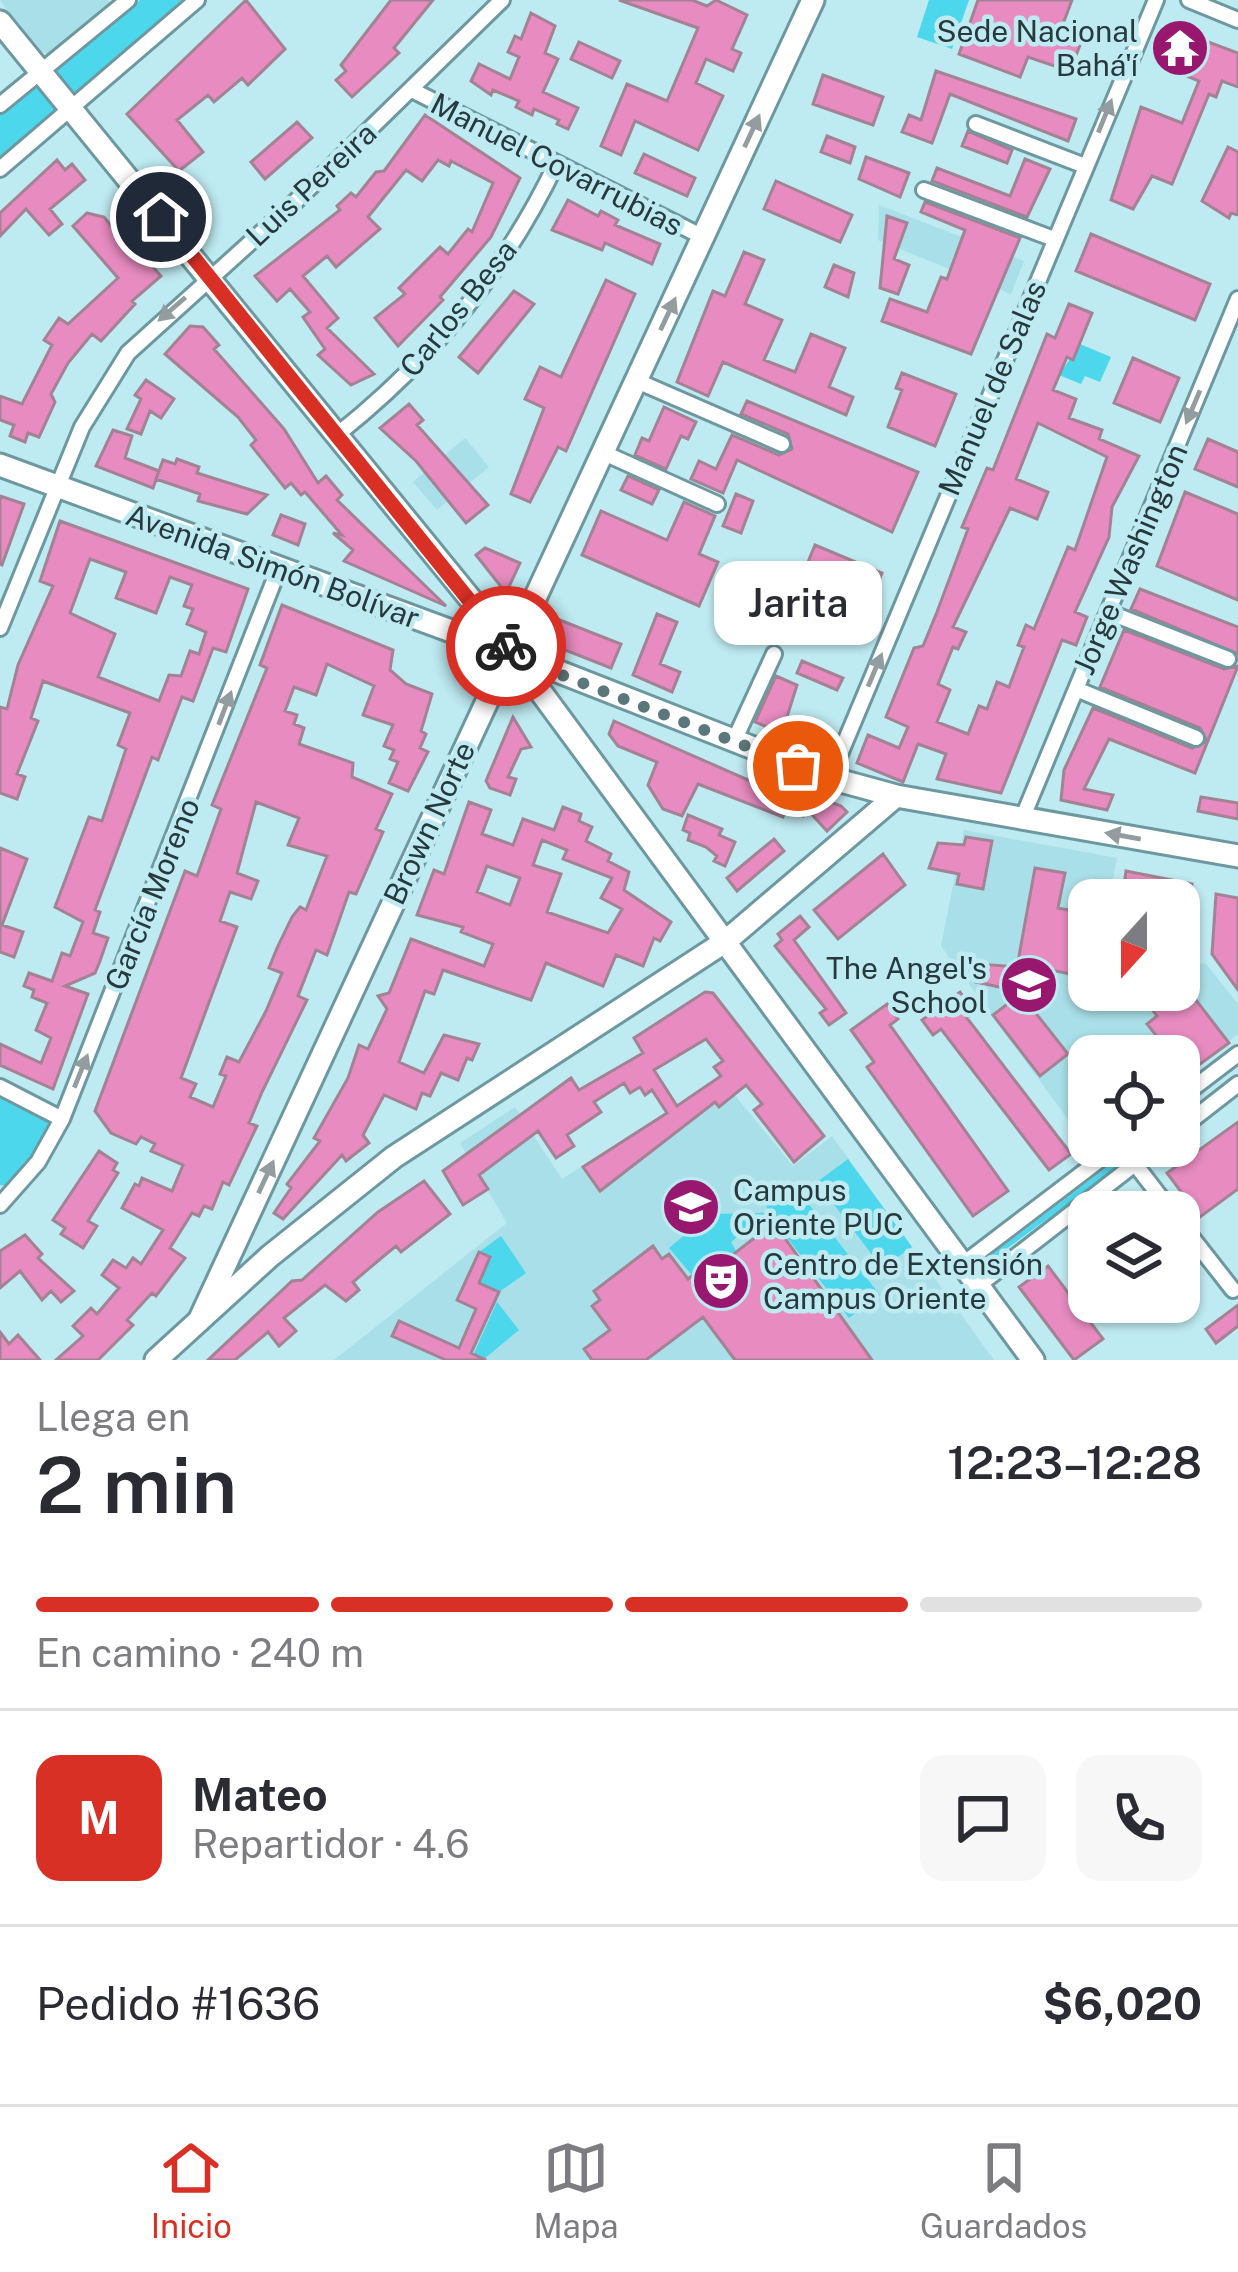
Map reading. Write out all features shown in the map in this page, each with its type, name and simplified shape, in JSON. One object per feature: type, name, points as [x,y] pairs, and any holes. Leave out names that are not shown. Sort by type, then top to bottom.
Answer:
[{"type":"street","points":[[0,104],[128,0]]},
{"type":"street","points":[[0,169],[197,0]]},
{"type":"street","name":"Luis Pereira","points":[[0,628],[56,485],[113,372],[156,323],[412,90],[502,0]]},
{"type":"street","name":"Manuel de Salas","points":[[830,778],[1156,0]]},
{"type":"street","points":[[1189,0],[1238,20]]},
{"type":"street","name":"Brown Norte","points":[[199,1321],[704,237],[807,2]]},
{"type":"street","points":[[0,22],[211,276],[511,653],[1033,1360]]},
{"type":"street","name":"Manuel Covarrubias","points":[[412,90],[704,237]]},
{"type":"street","points":[[976,124],[1085,166]]},
{"type":"street","name":"Carlos Besa","points":[[338,434],[410,372],[474,300],[510,248],[556,164]]},
{"type":"street","points":[[924,190],[1054,239]]},
{"type":"street","name":"Jorge Washington","points":[[1022,819],[1238,299]]},
{"type":"street","points":[[637,381],[782,444]]},
{"type":"street","points":[[604,453],[718,504]]},
{"type":"street","name":"Avenida Simón Bolívar","points":[[0,465],[511,653],[830,778],[896,796],[1238,856]]},
{"type":"street","name":"García Moreno","points":[[1,1202],[38,1162],[62,1119],[279,568]]},
{"type":"street","points":[[1108,612],[1228,659]]},
{"type":"street","points":[[734,741],[774,654]]},
{"type":"street","points":[[1076,689],[1196,738]]},
{"type":"street","points":[[156,1360],[270,1256],[413,1144],[726,941],[896,796]]},
{"type":"street","points":[[1200,1083],[1238,1054]]},
{"type":"street","points":[[1200,1114],[1238,1084]]},
{"type":"street","points":[[1200,1085],[1214,1103]]},
{"type":"street","points":[[0,1087],[62,1119]]},
{"type":"street","points":[[963,1264],[1090,1167]]},
{"type":"street","points":[[979,1285],[1131,1167]]},
{"type":"street","points":[[1137,1167],[1156,1191]]},
{"type":"street","points":[[238,1236],[252,1253],[270,1256]]},
{"type":"street","points":[[1200,1248],[1233,1290]]},
{"type":"shaded area","points":[[0,0],[108,0],[111,4],[48,54],[35,49]]},
{"type":"shaded area","points":[[140,0],[189,0],[0,161],[0,113]]},
{"type":"shaded area","points":[[929,0],[969,0],[952,49],[917,37]]},
{"type":"shaded area","points":[[879,205],[1024,261],[1011,294],[878,240]]},
{"type":"shaded area","points":[[1080,344],[1111,357],[1100,382],[1085,376],[1081,384],[1059,375]]},
{"type":"shaded area","points":[[465,438],[489,467],[437,510],[413,482]]},
{"type":"shaded area","name":"The Angel's School","points":[[964,830],[1117,858],[1113,879],[1068,879],[1068,1011],[1200,1011],[1200,963],[1206,964],[1238,1004],[1238,1034],[1200,1063],[1200,1035],[1068,1035],[1068,1119],[941,946]]},
{"type":"shaded area","name":"Campus Oriente PUC","points":[[720,1077],[793,1166],[832,1136],[994,1360],[334,1360],[507,1223],[460,1143],[515,1107],[562,1179]]},
{"type":"shaded area","points":[[0,1092],[54,1125],[9,1187],[0,1185]]},
{"type":"shaded area","points":[[848,1159],[912,1247],[882,1268],[817,1182]]},
{"type":"shaded area","points":[[1107,1167],[1118,1167],[1086,1191],[1076,1191]]},
{"type":"shaded area","points":[[799,1192],[880,1295],[849,1318],[768,1213],[764,1194]]},
{"type":"shaded area","points":[[1068,1197],[1068,1204],[983,1266],[982,1262]]},
{"type":"shaded area","points":[[767,1213],[731,1242],[736,1251],[709,1271],[703,1265],[691,1274],[669,1248],[710,1214]]},
{"type":"shaded area","points":[[501,1236],[526,1273],[499,1292],[480,1284],[490,1257],[479,1252]]},
{"type":"shaded area","points":[[497,1302],[519,1330],[484,1359],[471,1360]]},
{"type":"building","points":[[246,0],[285,49],[248,85],[242,78],[214,102],[208,95],[177,120],[203,152],[179,171],[127,114]]},
{"type":"building","points":[[391,0],[433,0],[394,48],[399,53],[352,97],[336,80],[346,71],[341,65]]},
{"type":"building","points":[[619,0],[692,0],[707,6],[716,0],[747,15],[732,49],[741,53],[733,71],[706,59],[696,83],[723,96],[698,150],[635,121],[621,155],[601,146],[627,84],[667,101],[698,28]]},
{"type":"building","points":[[978,0],[1072,0],[1060,32],[1082,40],[1070,71],[1028,57],[1020,77],[959,54]]},
{"type":"building","points":[[531,13],[555,26],[545,53],[558,59],[543,92],[578,108],[568,129],[557,124],[559,120],[534,109],[532,115],[516,107],[519,101],[493,90],[491,95],[471,81],[479,64],[510,79],[519,57],[508,52],[515,36],[521,39]]},
{"type":"building","points":[[1179,31],[1238,53],[1238,87],[1222,81],[1216,97],[1209,94],[1172,184],[1152,176],[1133,209],[1111,200],[1141,107],[1182,123],[1199,81],[1165,67]]},
{"type":"building","points":[[579,42],[620,61],[612,78],[571,59]]},
{"type":"building","points":[[936,71],[1076,119],[1068,141],[950,94],[932,143],[902,132],[909,115],[921,120]]},
{"type":"building","points":[[823,75],[883,97],[873,125],[813,104]]},
{"type":"building","points":[[425,115],[520,178],[491,237],[440,297],[443,300],[398,346],[375,318],[405,294],[399,288],[440,247],[448,254],[468,229],[472,232],[493,183],[451,161],[449,166],[438,160],[422,181],[406,170],[368,217],[380,229],[336,267],[327,256],[303,276],[338,318],[327,328],[374,374],[351,385],[318,355],[325,349],[303,317],[310,312],[290,289],[277,301],[255,276],[340,210],[337,206],[351,193],[356,197],[376,172],[384,171]]},
{"type":"building","points":[[297,122],[312,138],[265,179],[251,162]]},
{"type":"building","points":[[968,131],[1012,150],[1007,163],[962,146]]},
{"type":"building","points":[[827,136],[855,147],[850,163],[821,152]]},
{"type":"building","points":[[1228,147],[1238,152],[1238,215],[1231,213],[1229,218],[1202,201]]},
{"type":"building","points":[[644,154],[695,178],[687,196],[635,173]]},
{"type":"building","points":[[866,157],[909,173],[900,197],[859,179]]},
{"type":"building","points":[[1025,159],[1050,169],[1027,217],[932,181],[937,168],[1010,196]]},
{"type":"building","points":[[57,160],[65,170],[72,164],[85,180],[50,209],[62,224],[49,235],[26,209],[0,236],[0,213]]},
{"type":"building","points":[[776,181],[852,215],[840,242],[764,209]]},
{"type":"building","points":[[568,200],[598,216],[601,211],[618,220],[615,225],[660,244],[652,264],[605,243],[602,250],[552,230]]},
{"type":"building","points":[[925,202],[1020,238],[971,354],[882,321],[890,299],[927,312],[941,277],[947,279],[965,230],[921,212]]},
{"type":"building","points":[[87,213],[104,217],[141,263],[146,259],[161,276],[132,301],[135,304],[101,341],[92,334],[68,363],[51,394],[55,402],[39,437],[28,433],[25,442],[10,436],[14,425],[0,420],[0,396],[22,404],[52,345],[44,340],[59,318],[68,324],[118,278],[73,226]]},
{"type":"building","points":[[887,216],[907,223],[894,259],[909,265],[898,294],[880,288]]},
{"type":"building","points":[[1091,234],[1210,284],[1195,320],[1076,271]]},
{"type":"building","points":[[744,252],[764,260],[745,304],[782,320],[764,360],[795,372],[811,334],[845,348],[829,387],[853,397],[846,415],[723,362],[708,396],[677,382],[713,291],[725,296]]},
{"type":"building","points":[[834,265],[854,273],[848,297],[825,287]]},
{"type":"building","points":[[606,280],[635,294],[566,451],[558,447],[530,502],[511,494],[544,408],[525,399],[540,367],[561,377]]},
{"type":"building","points":[[514,291],[534,304],[478,373],[459,357]]},
{"type":"building","points":[[1069,304],[1092,313],[1073,360],[1067,357],[1053,390],[1076,399],[1069,418],[1102,430],[1099,439],[1139,456],[1112,507],[1109,537],[1075,612],[1087,617],[1076,645],[1062,640],[1001,793],[937,779],[946,754],[918,744],[903,782],[857,763],[868,735],[899,748],[908,727],[886,717],[914,648],[923,646],[937,612],[968,529],[962,527],[987,468],[993,470],[1047,334],[1055,338]],"holes":[[[1038,423],[1107,457],[1075,550],[1068,547],[1034,629],[1026,625],[1018,645],[1024,647],[1009,687],[997,682],[987,709],[979,706],[968,734],[937,722],[950,690],[938,684],[953,647],[958,649],[966,632],[953,627],[1010,508],[1037,519],[1048,492],[1016,479]]]},
{"type":"building","points":[[190,326],[203,327],[219,345],[214,349],[284,429],[318,483],[326,476],[342,495],[337,500],[446,606],[344,561],[353,550],[333,533],[342,535],[305,492],[301,495],[291,483],[285,488],[251,445],[256,440],[238,417],[165,354]]},
{"type":"building","points":[[1133,358],[1179,378],[1160,422],[1114,403]]},
{"type":"building","points":[[902,373],[956,394],[935,446],[888,427],[902,390],[896,388]]},
{"type":"building","points":[[146,380],[174,399],[161,418],[150,411],[141,434],[127,429],[141,399],[135,395]]},
{"type":"building","points":[[747,401],[918,472],[892,532],[737,460],[723,493],[691,479],[699,461],[716,469],[732,435],[779,455],[792,449],[788,434],[741,414]]},
{"type":"building","points":[[409,404],[423,420],[417,425],[488,505],[466,523],[416,461],[380,428]]},
{"type":"building","points":[[664,407],[696,422],[688,439],[681,436],[666,469],[635,455],[642,438],[649,441]]},
{"type":"building","points":[[113,430],[132,436],[125,458],[159,471],[153,488],[96,466]]},
{"type":"building","points":[[1208,439],[1238,452],[1238,487],[1195,469]]},
{"type":"building","points":[[177,459],[199,467],[197,473],[267,495],[247,514],[198,501],[200,494],[156,479],[163,460],[175,464]]},
{"type":"building","points":[[628,476],[659,490],[652,504],[621,490]]},
{"type":"building","points":[[1185,492],[1238,514],[1238,600],[1157,566]]},
{"type":"building","points":[[736,494],[753,501],[741,533],[723,526]]},
{"type":"building","points":[[0,496],[24,504],[2,565],[0,564]]},
{"type":"building","points":[[684,502],[715,516],[699,554],[718,562],[699,606],[582,555],[601,511],[667,540]]},
{"type":"building","points":[[281,515],[305,524],[298,545],[273,535]]},
{"type":"building","points":[[60,521],[248,589],[226,652],[213,648],[193,701],[182,697],[158,760],[152,757],[95,910],[100,912],[93,933],[108,938],[100,961],[95,973],[65,986],[88,994],[53,1089],[0,1065],[0,1044],[41,1063],[51,1038],[36,1030],[47,1003],[32,997],[34,990],[24,986],[29,973],[52,981],[62,953],[70,956],[83,922],[55,907],[89,817],[102,821],[126,749],[118,745],[130,713],[43,681],[31,718],[38,721],[17,774],[25,777],[17,799],[0,793],[0,707],[7,709],[18,665],[53,586],[40,581]],"holes":[[[90,559],[126,572],[116,598],[156,613],[170,577],[192,585],[184,606],[193,609],[187,624],[206,632],[199,654],[190,651],[181,676],[169,675],[159,701],[98,677],[115,634],[70,613]]]},
{"type":"building","points":[[815,545],[882,573],[854,641],[787,613]]},
{"type":"building","points":[[485,548],[520,563],[506,593],[476,555]]},
{"type":"building","points":[[1140,589],[1238,627],[1238,654],[1131,609]]},
{"type":"building","points":[[282,605],[393,650],[390,670],[406,684],[432,694],[421,731],[426,734],[420,748],[428,752],[408,791],[389,783],[398,762],[390,759],[394,750],[384,746],[393,725],[363,715],[374,686],[327,664],[316,695],[294,687],[285,711],[297,715],[294,724],[304,728],[299,744],[353,763],[352,777],[392,794],[376,829],[383,832],[356,894],[349,892],[327,955],[316,950],[298,996],[307,1000],[262,1092],[249,1123],[257,1126],[229,1185],[223,1182],[212,1209],[204,1206],[199,1216],[192,1213],[170,1248],[185,1258],[156,1296],[152,1293],[127,1320],[133,1325],[98,1360],[56,1360],[83,1336],[73,1326],[91,1308],[97,1314],[119,1288],[102,1275],[113,1260],[126,1268],[133,1258],[141,1264],[163,1230],[122,1208],[135,1184],[139,1186],[142,1178],[172,1191],[183,1165],[151,1151],[155,1144],[141,1137],[136,1144],[111,1133],[95,1111],[185,871],[197,876],[221,809],[212,805],[267,668],[260,665]],"holes":[[[256,802],[299,818],[288,845],[327,856],[306,910],[300,907],[292,917],[269,968],[282,973],[266,1011],[239,1062],[227,1057],[220,1074],[226,1076],[213,1107],[190,1097],[196,1084],[181,1078],[237,927],[220,921],[230,892],[251,899],[258,881],[237,873]]]},
{"type":"building","points":[[657,614],[677,622],[660,664],[680,672],[672,692],[633,675]]},
{"type":"building","points":[[552,617],[621,644],[611,668],[542,641]]},
{"type":"building","points":[[1124,630],[1224,669],[1238,666],[1195,773],[1109,739],[1084,789],[1113,795],[1107,810],[1061,800],[1064,770],[1093,708],[1192,748],[1207,741],[1200,728],[1100,687]]},
{"type":"building","points":[[802,661],[843,678],[837,690],[797,673]]},
{"type":"building","points":[[776,676],[797,685],[782,733],[755,722]]},
{"type":"building","points":[[513,717],[531,747],[521,749],[508,777],[516,779],[510,795],[490,788],[486,781]]},
{"type":"building","points":[[614,721],[789,798],[783,817],[698,784],[682,816],[663,809],[648,785],[657,762],[618,746],[609,734]]},
{"type":"building","points":[[783,783],[847,812],[827,831],[806,808],[803,816],[789,810],[794,795]]},
{"type":"building","points":[[1201,797],[1238,803],[1238,819],[1198,811]]},
{"type":"building","points":[[469,802],[491,810],[482,834],[513,845],[523,819],[554,830],[563,807],[581,814],[579,821],[592,827],[586,841],[611,854],[608,861],[629,872],[624,890],[671,922],[660,941],[654,938],[643,966],[616,955],[603,986],[546,963],[531,1000],[443,970],[434,994],[425,991],[399,1062],[424,1073],[444,1035],[479,1044],[472,1060],[467,1058],[458,1080],[441,1073],[430,1096],[422,1093],[416,1109],[384,1095],[363,1135],[369,1143],[346,1161],[342,1155],[283,1219],[274,1213],[291,1188],[287,1184],[320,1141],[314,1138],[348,1078],[359,1045],[368,1049],[387,1009],[378,996],[389,993],[411,939],[484,966],[493,944],[461,932],[463,927],[417,915],[434,870],[444,874]],"holes":[[[542,840],[567,850],[563,859],[612,878],[601,898],[622,909],[608,933],[547,912],[561,874],[533,865]],[[487,866],[520,878],[510,905],[477,892]]]},
{"type":"building","points":[[688,815],[722,829],[719,835],[735,842],[725,866],[714,861],[717,856],[706,847],[688,840],[690,833],[683,830]]},
{"type":"building","points":[[966,837],[992,841],[983,889],[957,884],[959,874],[929,868],[938,843],[964,845]]},
{"type":"building","points":[[774,839],[784,851],[737,891],[727,878]]},
{"type":"building","points":[[0,848],[27,859],[2,925],[23,932],[14,957],[0,952]]},
{"type":"building","points":[[883,854],[905,885],[838,939],[814,910]]},
{"type":"building","points":[[1035,868],[1065,873],[1058,908],[1068,910],[1068,973],[1035,967],[1027,1002],[1068,1054],[1040,1076],[993,1015],[1023,992],[976,982],[980,964],[1017,967]]},
{"type":"building","points":[[1126,871],[1167,879],[1125,879]]},
{"type":"building","points":[[1216,894],[1238,898],[1238,990],[1212,954]]},
{"type":"building","points":[[800,916],[809,927],[794,940],[846,1013],[829,1025],[820,1013],[826,1009],[775,946],[782,940],[778,934]]},
{"type":"building","points":[[705,992],[713,993],[824,1136],[794,1162],[754,1110],[762,1104],[746,1085],[719,1107],[715,1102],[600,1191],[583,1167],[667,1113],[652,1090],[645,1095],[640,1087],[630,1093],[624,1083],[594,1102],[601,1112],[567,1135],[574,1146],[556,1158],[538,1131],[479,1175],[488,1189],[463,1205],[443,1171],[571,1078],[579,1090],[643,1053],[634,1038]],"holes":[[[706,1039],[723,1061],[714,1067],[721,1076],[677,1106],[654,1070]]]},
{"type":"building","points":[[960,992],[974,1012],[967,1018],[1068,1150],[1068,1156],[1049,1170],[941,1029],[933,1035],[922,1020]]},
{"type":"building","points":[[887,1004],[898,1019],[890,1025],[1008,1191],[973,1216],[867,1067],[874,1062],[851,1030]]},
{"type":"building","points":[[1200,1005],[1229,1043],[1200,1064],[1200,1035],[1156,1035],[1147,1024],[1157,1016],[1153,1011],[1200,1011]]},
{"type":"building","points":[[1238,1122],[1238,1189],[1200,1217],[1200,1191],[1180,1191],[1167,1173],[1175,1167],[1200,1167],[1200,1149]]},
{"type":"building","points":[[99,1151],[117,1163],[113,1170],[118,1173],[88,1221],[97,1226],[83,1248],[61,1234],[65,1228],[53,1220]]},
{"type":"building","points":[[424,1181],[450,1214],[401,1252],[396,1246],[385,1255],[353,1282],[359,1290],[346,1301],[325,1285],[284,1318],[296,1331],[279,1346],[268,1332],[235,1360],[208,1360],[292,1281],[302,1280],[378,1212]]},
{"type":"building","points":[[769,1216],[872,1360],[735,1360],[703,1317],[646,1360],[592,1360],[584,1349],[610,1330],[592,1306],[600,1300],[594,1291],[653,1246],[662,1259],[669,1254],[688,1279],[703,1267],[708,1274],[757,1236],[752,1229]]},
{"type":"building","points":[[25,1235],[42,1254],[38,1258],[74,1291],[61,1302],[51,1291],[42,1300],[20,1271],[0,1288],[0,1251]]},
{"type":"building","points":[[479,1252],[490,1257],[479,1283],[499,1292],[471,1353],[486,1360],[446,1360],[392,1336],[399,1321],[459,1348],[476,1309],[457,1300]]},
{"type":"building","points":[[1048,1266],[1068,1293],[1068,1323],[1091,1323],[1103,1339],[1074,1360],[1019,1287]]},
{"type":"building","points":[[1238,1305],[1238,1326],[1216,1343],[1206,1329]]},
{"type":"building","points":[[0,1332],[9,1344],[18,1335],[40,1360],[0,1360]]},
{"type":"way so far","points":[[506,646],[533,664],[798,766]]},
{"type":"place","name":"Sede Nacional Bahá'í","points":[[1180,48]]},
{"type":"place","name":"Jarita","points":[[798,766]]},
{"type":"place","name":"The Angel's School","points":[[1029,985]]},
{"type":"place","name":"Campus Oriente PUC","points":[[691,1207]]},
{"type":"place","name":"Centro de Extensión Campus Oriente","points":[[721,1281]]},
{"type":"route","points":[[161,217],[506,646]]}]
